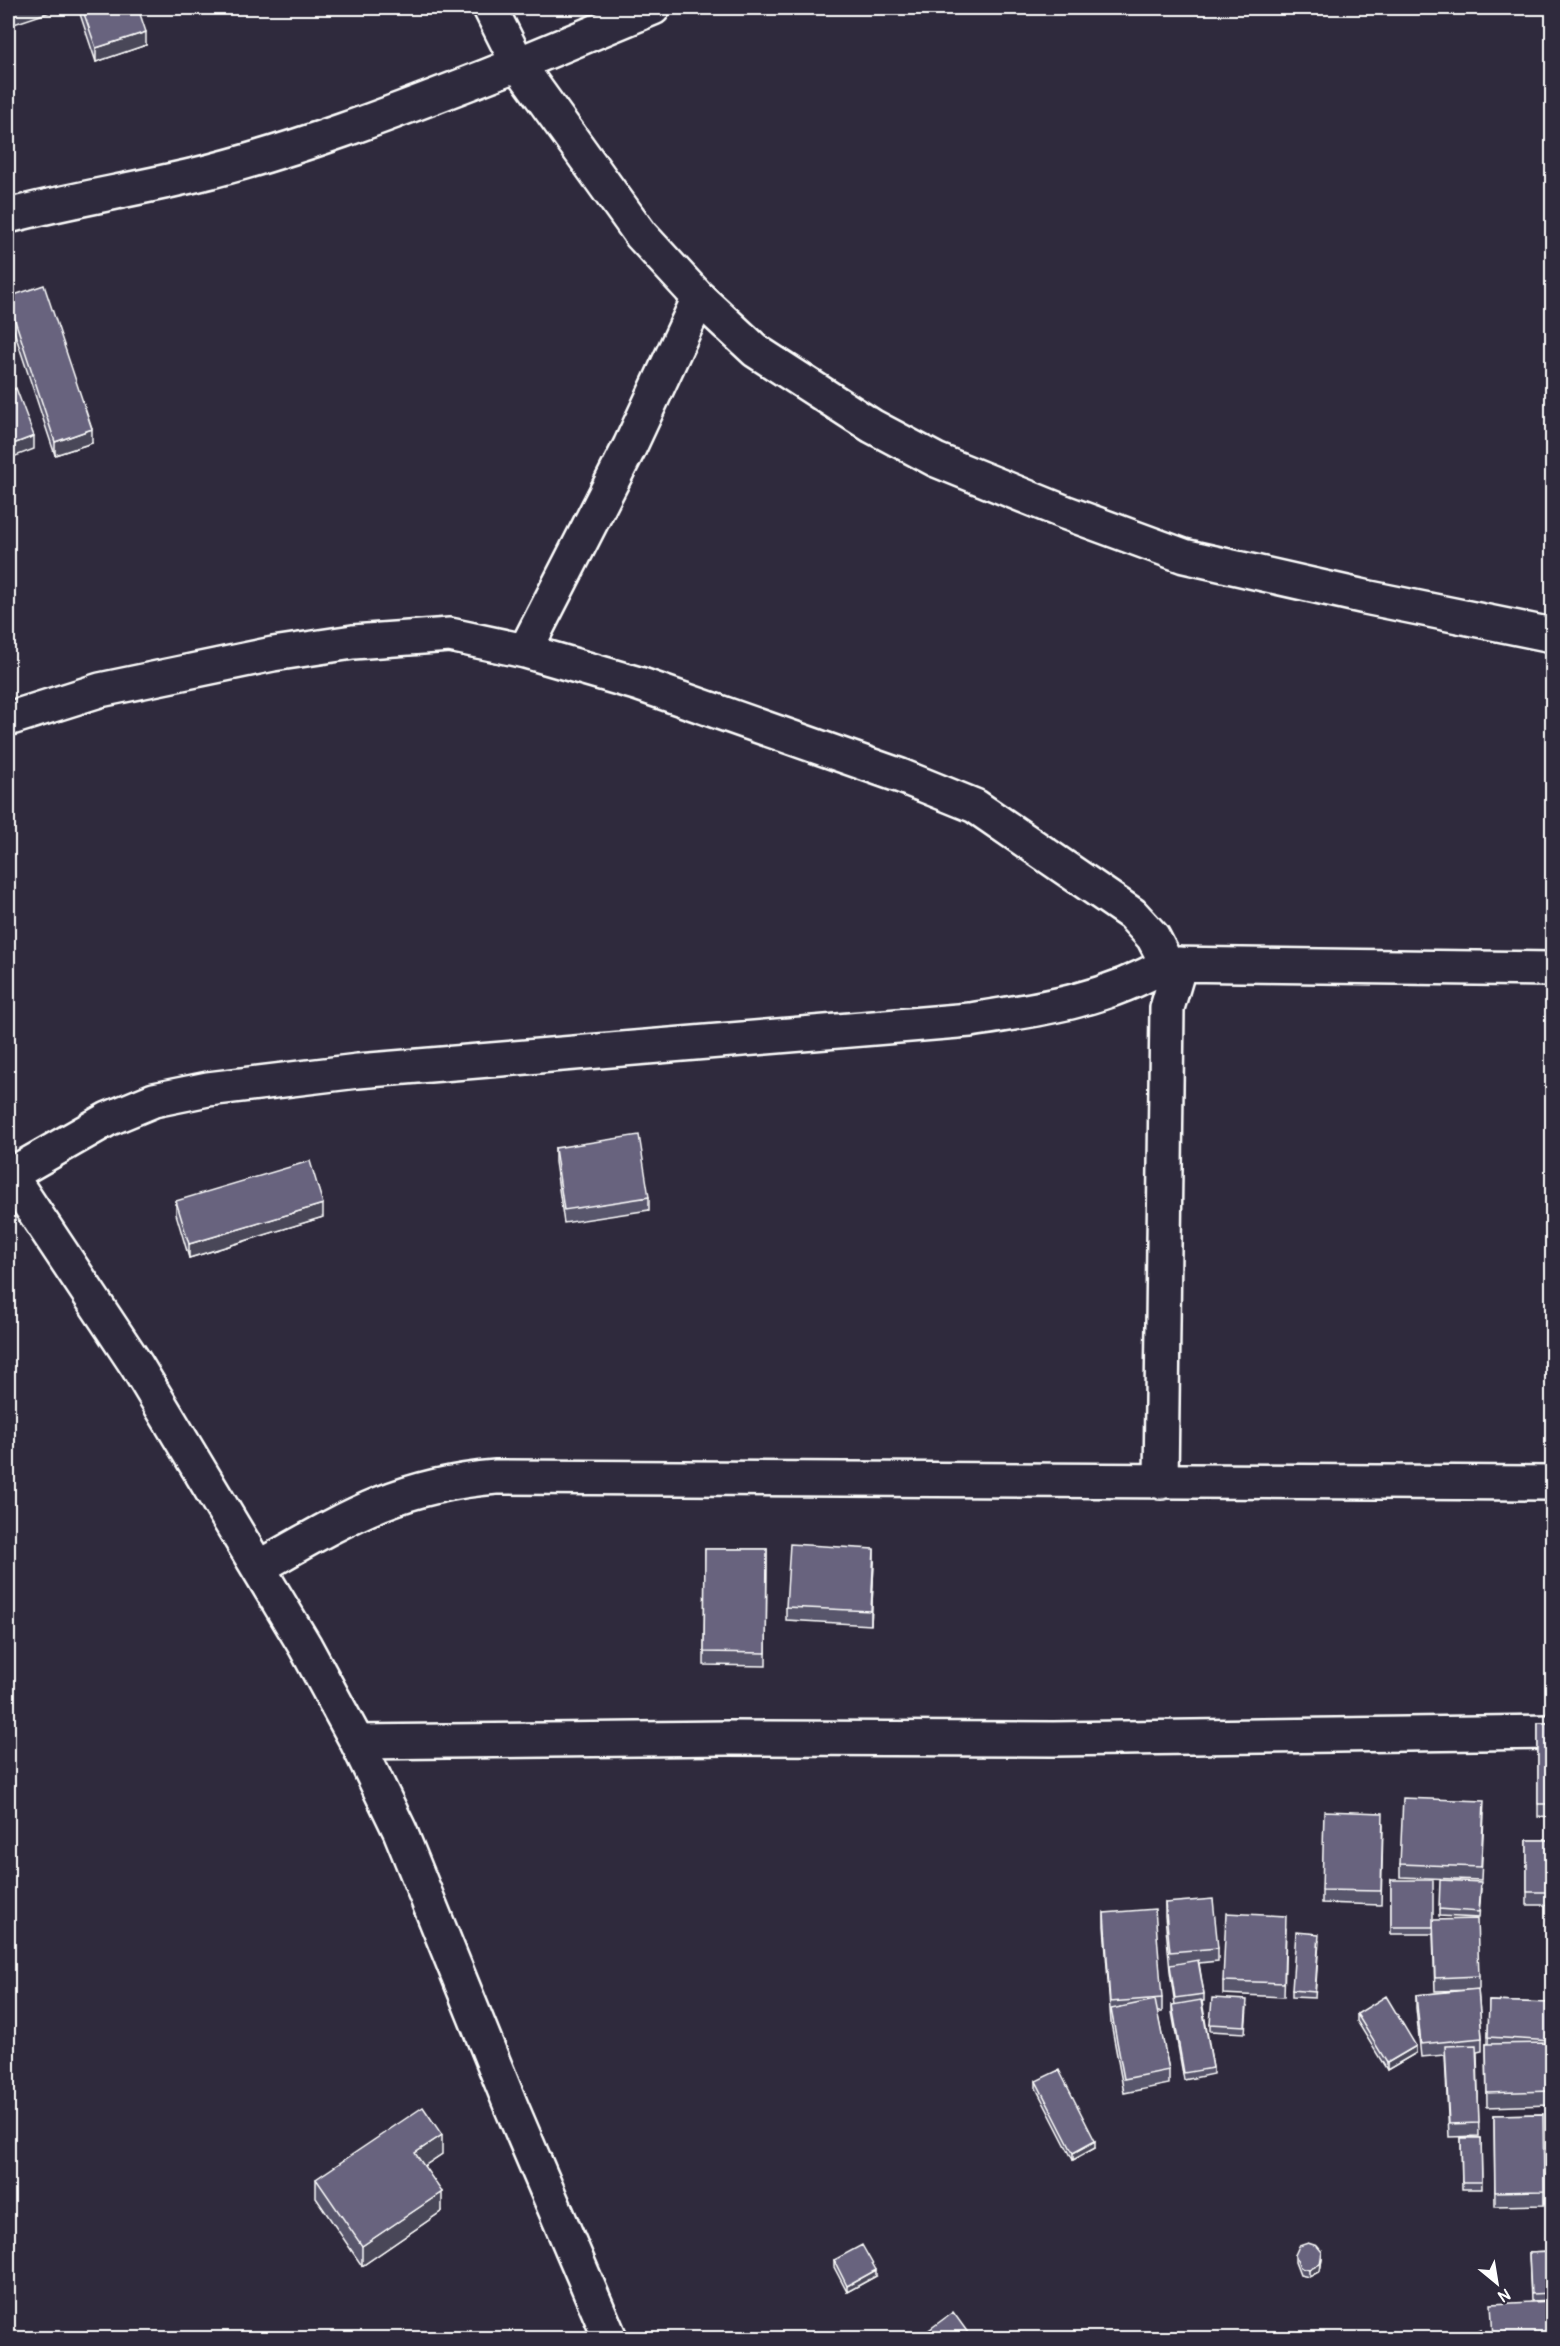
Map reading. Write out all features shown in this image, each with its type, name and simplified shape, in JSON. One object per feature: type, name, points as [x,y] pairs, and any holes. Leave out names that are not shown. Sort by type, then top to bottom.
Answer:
[{"type":"street","points":[[490,8],[518,64],[641,235],[699,298],[756,351],[872,426],[936,460],[1064,512],[1184,556],[1365,597],[1552,634]]},
{"type":"street","points":[[8,216],[62,202],[195,175],[295,147],[405,108],[653,8]]},
{"type":"street","points":[[525,651],[630,446],[699,298]]},
{"type":"street","points":[[8,719],[100,690],[273,654],[353,642],[450,635],[525,651],[639,684],[901,776],[975,806],[1132,914],[1174,964],[1167,1008],[1161,1482]]},
{"type":"street","points":[[610,2338],[511,2106],[400,1831],[357,1742],[259,1567],[137,1366],[9,1174],[108,1119],[154,1100],[208,1089],[358,1071],[970,1020],[1050,1007],[1099,996],[1136,983],[1174,964],[1552,969]]},
{"type":"street","points":[[259,1567],[353,1514],[417,1490],[460,1480],[496,1478],[1552,1483]]},
{"type":"street","points":[[357,1742],[717,1738],[1053,1739],[1552,1732]]},
{"type":"building","points":[[8,8],[23,8],[8,12]]},
{"type":"building","points":[[82,8],[138,8],[146,32],[96,48]]},
{"type":"building","points":[[44,285],[92,429],[55,442],[8,299],[8,297]]},
{"type":"building","points":[[16,388],[34,436],[8,446],[8,391]]},
{"type":"building","points":[[639,1135],[649,1197],[564,1210],[555,1148]]},
{"type":"building","points":[[310,1161],[323,1204],[189,1244],[176,1201]]},
{"type":"building","points":[[790,1544],[874,1549],[871,1611],[786,1607]]},
{"type":"building","points":[[705,1549],[767,1549],[766,1653],[704,1652]]},
{"type":"building","points":[[1538,1723],[1552,1723],[1552,1804],[1538,1804]]},
{"type":"building","points":[[1403,1798],[1484,1801],[1481,1867],[1400,1864]]},
{"type":"building","points":[[1324,1811],[1383,1813],[1381,1891],[1322,1890]]},
{"type":"building","points":[[1527,1840],[1552,1840],[1552,1892],[1527,1892]]},
{"type":"building","points":[[1391,1880],[1433,1880],[1433,1927],[1391,1927]]},
{"type":"building","points":[[1440,1880],[1481,1882],[1479,1912],[1439,1909]]},
{"type":"building","points":[[1213,1899],[1218,1948],[1170,1952],[1165,1903]]},
{"type":"building","points":[[1155,1909],[1162,1998],[1110,2002],[1104,1913]]},
{"type":"building","points":[[1226,1913],[1286,1916],[1284,1983],[1223,1981]]},
{"type":"building","points":[[1477,1919],[1479,1976],[1435,1978],[1433,1920]]},
{"type":"building","points":[[1296,1932],[1319,1934],[1315,1992],[1292,1990]]},
{"type":"building","points":[[1198,1960],[1204,1994],[1175,1998],[1170,1965]]},
{"type":"building","points":[[1478,1989],[1482,2038],[1421,2044],[1416,1995]]},
{"type":"building","points":[[1386,1996],[1416,2046],[1387,2063],[1357,2014]]},
{"type":"building","points":[[1212,1998],[1247,2000],[1245,2026],[1210,2024]]},
{"type":"building","points":[[1155,2000],[1169,2070],[1124,2079],[1111,2009]]},
{"type":"building","points":[[1201,2000],[1213,2068],[1184,2073],[1172,2005]]},
{"type":"building","points":[[1489,2001],[1552,2003],[1552,2041],[1488,2037]]},
{"type":"building","points":[[1552,2043],[1552,2091],[1487,2093],[1486,2044]]},
{"type":"building","points":[[1476,2045],[1479,2123],[1449,2124],[1445,2046]]},
{"type":"building","points":[[1059,2070],[1095,2141],[1073,2153],[1036,2081]]},
{"type":"building","points":[[1551,2096],[1552,2096],[1552,2186]]},
{"type":"building","points":[[423,2107],[442,2135],[415,2153],[442,2192],[362,2246],[316,2179]]},
{"type":"building","points":[[1543,2114],[1544,2191],[1495,2192],[1494,2115]]},
{"type":"building","points":[[1461,2138],[1481,2138],[1482,2182],[1462,2182]]},
{"type":"building","points":[[1308,2243],[1317,2246],[1322,2252],[1320,2264],[1309,2270],[1300,2268],[1295,2255],[1299,2246]]},
{"type":"building","points":[[862,2245],[876,2270],[847,2286],[834,2260]]},
{"type":"building","points":[[1552,2252],[1552,2293],[1531,2294],[1529,2253]]},
{"type":"building","points":[[1552,2301],[1552,2338],[1493,2338],[1491,2304]]},
{"type":"building","points":[[953,2312],[971,2337],[918,2338]]},
{"type":"building","points":[[1481,2329],[1481,2338],[1465,2338]]}]
